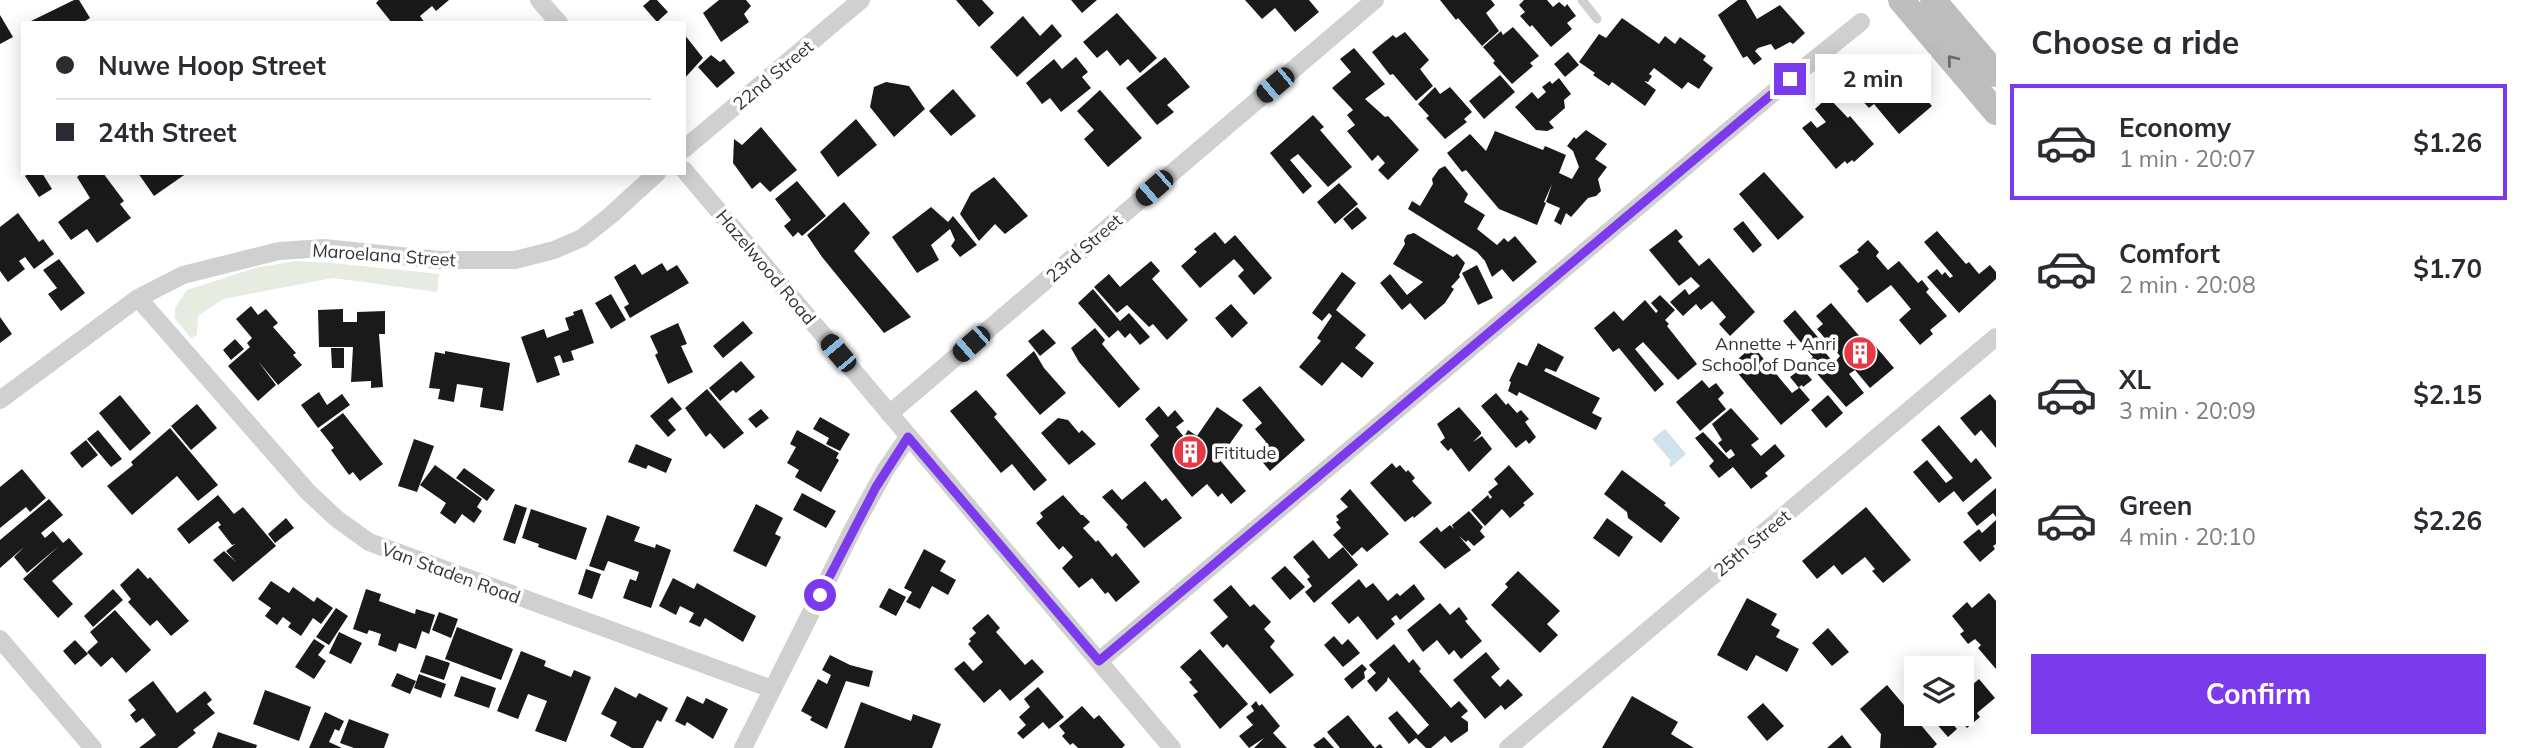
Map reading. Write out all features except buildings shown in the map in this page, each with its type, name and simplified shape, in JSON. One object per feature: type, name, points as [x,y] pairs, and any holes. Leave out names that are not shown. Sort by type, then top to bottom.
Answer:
[{"type":"main road","points":[[1901,0],[1996,112]]},
{"type":"main road","points":[[1933,0],[1996,74]]},
{"type":"street","points":[[540,0],[557,21]]},
{"type":"street","name":"22nd Street","points":[[686,147],[861,0]]},
{"type":"street","name":"23rd Street","points":[[890,414],[1375,0]]},
{"type":"street","points":[[1099,661],[1762,102],[1861,22]]},
{"type":"street","name":"Hazelwood Road","points":[[686,172],[1172,748]]},
{"type":"street","name":"Maroelana Street","points":[[0,400],[138,298],[183,275],[279,251],[324,248],[439,260],[514,260],[554,250],[582,237],[655,175]]},
{"type":"street","name":"Van Staden Road","points":[[138,298],[308,492],[337,519],[369,542],[772,689]]},
{"type":"street","name":"25th Street","points":[[1508,748],[1996,337]]},
{"type":"street","points":[[743,748],[855,525],[886,469],[908,437]]},
{"type":"street","points":[[0,639],[93,748]]},
{"type":"lane","points":[[1582,0],[1597,19]]},
{"type":"shaded area","points":[[295,261],[439,274],[437,292],[333,278],[223,299],[198,316],[197,335],[191,338],[175,319],[175,308],[187,290],[255,268]]},
{"type":"water","points":[[1665,429],[1686,454],[1671,467],[1671,461],[1652,439]]},
{"type":"place","name":"Annette + Anri School of Dance","points":[[1860,353]]},
{"type":"place","name":"Fititude","points":[[1190,452]]},
{"type":"route","points":[[820,595],[886,469],[908,437],[1099,661],[1790,79]]}]
